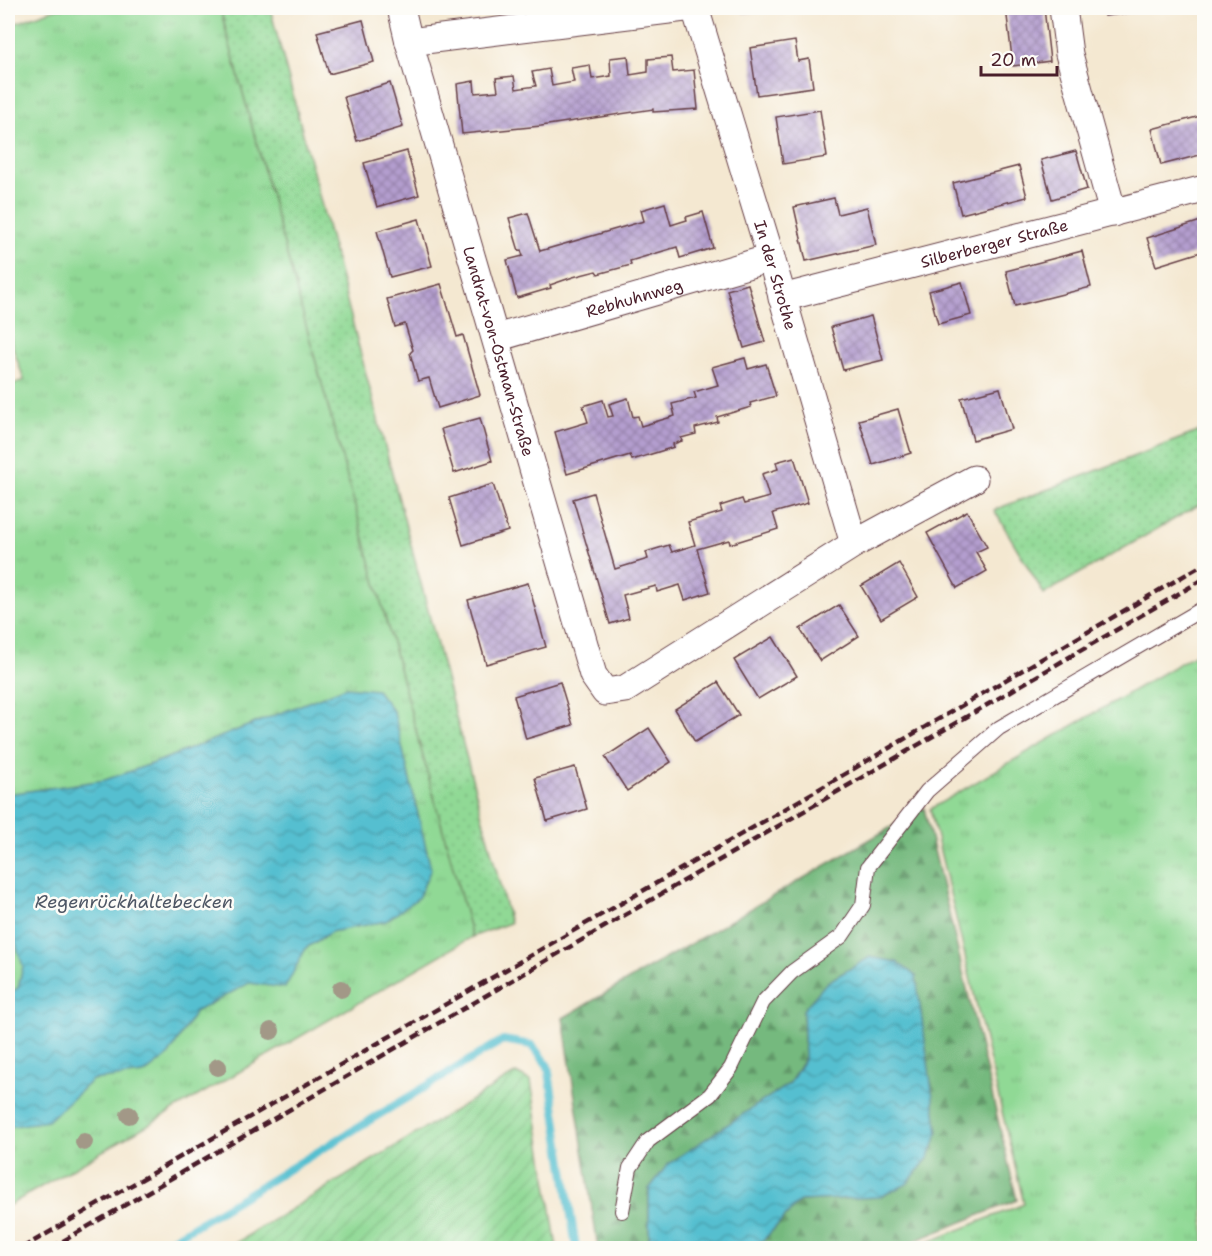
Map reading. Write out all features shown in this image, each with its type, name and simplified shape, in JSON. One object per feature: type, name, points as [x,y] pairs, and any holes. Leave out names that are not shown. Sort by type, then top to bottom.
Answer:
[{"type":"street","name":"Landrat-von-Ostman-Straße","points":[[401,8],[593,675],[605,692],[625,689],[854,544]]},
{"type":"street","points":[[409,42],[685,8]]},
{"type":"street","name":"In der Strothe","points":[[695,8],[854,544]]},
{"type":"street","points":[[1062,8],[1069,54],[1113,213]]},
{"type":"street","name":"Silberberger Straße","points":[[782,298],[1204,189]]},
{"type":"street","name":"Rebhuhnweg","points":[[496,338],[771,258]]},
{"type":"street","points":[[854,544],[975,479]]},
{"type":"lane","points":[[622,1211],[630,1168],[648,1141],[710,1095],[731,1068],[764,1002],[792,972],[842,936],[862,905],[868,867],[927,791],[999,728],[1204,608]]},
{"type":"green space","points":[[58,8],[220,8],[472,937],[8,1206],[8,386],[24,380],[8,333],[8,26]]},
{"type":"green space","points":[[220,8],[270,8],[510,923],[472,937]]},
{"type":"green space","points":[[1200,431],[1204,439],[1204,502],[1044,594],[994,510]]},
{"type":"green space","points":[[1204,649],[1204,1248],[913,1248],[1024,1204],[930,809]]},
{"type":"green space","points":[[924,808],[1017,1200],[897,1248],[756,1248],[800,1201],[880,1196],[803,1010],[805,1058],[790,1083],[668,1165],[649,1189],[649,1248],[598,1248],[563,1018]]},
{"type":"green space","points":[[516,1073],[531,1081],[557,1248],[227,1248]]},
{"type":"water","name":"Regenrückhaltebecken","points":[[346,687],[377,690],[394,712],[431,869],[418,898],[386,921],[331,932],[306,948],[285,988],[249,983],[195,1012],[169,1055],[144,1074],[92,1080],[48,1121],[8,1127],[8,994],[18,988],[23,966],[8,921],[8,794],[105,780]]},
{"type":"water","points":[[870,957],[897,962],[916,976],[938,1133],[929,1157],[907,1184],[880,1197],[800,1201],[756,1248],[649,1248],[649,1189],[668,1164],[790,1083],[805,1058],[803,1010],[827,982]]},
{"type":"building","points":[[743,8],[788,8],[788,10],[743,13]]},
{"type":"building","points":[[1006,8],[1044,8],[1050,61],[1013,66]]},
{"type":"building","points":[[1104,8],[1158,8],[1158,9],[1105,16]]},
{"type":"building","points":[[363,20],[374,62],[329,74],[317,32]]},
{"type":"building","points":[[795,41],[798,61],[809,59],[813,87],[757,95],[750,48]]},
{"type":"building","points":[[628,56],[630,75],[648,72],[648,59],[671,57],[673,72],[694,70],[698,109],[653,112],[653,109],[541,126],[462,134],[457,84],[474,81],[475,93],[498,91],[496,78],[514,76],[516,89],[536,86],[532,72],[549,69],[552,86],[574,82],[571,68],[590,65],[592,79],[611,76],[610,58]]},
{"type":"building","points":[[390,83],[403,127],[357,141],[344,97]]},
{"type":"building","points":[[820,110],[827,157],[783,164],[776,117]]},
{"type":"building","points":[[1204,115],[1204,154],[1161,165],[1152,129]]},
{"type":"building","points":[[407,151],[419,195],[377,207],[364,163]]},
{"type":"building","points":[[1076,151],[1087,189],[1052,199],[1041,160]]},
{"type":"building","points":[[1019,166],[1027,197],[961,214],[953,183]]},
{"type":"building","points":[[834,198],[838,214],[867,207],[876,245],[806,261],[794,207]]},
{"type":"building","points":[[665,203],[671,225],[703,212],[713,248],[680,258],[677,247],[630,261],[631,265],[598,274],[596,271],[573,277],[550,285],[551,288],[517,298],[507,260],[523,256],[521,250],[519,251],[509,218],[528,213],[540,251],[644,221],[641,210]]},
{"type":"building","points":[[419,219],[432,266],[390,277],[377,231]]},
{"type":"building","points":[[1204,220],[1204,251],[1156,266],[1147,238]]},
{"type":"building","points":[[1082,251],[1091,287],[1015,306],[1006,271]]},
{"type":"building","points":[[962,282],[971,315],[938,324],[929,291]]},
{"type":"building","points":[[441,284],[457,337],[463,335],[480,395],[438,408],[429,378],[418,381],[410,353],[413,350],[405,324],[395,327],[387,299]]},
{"type":"building","points":[[748,284],[765,342],[744,348],[727,290]]},
{"type":"building","points":[[871,316],[883,360],[843,370],[831,327]]},
{"type":"building","points":[[745,358],[748,369],[766,364],[776,396],[750,403],[751,407],[717,417],[718,422],[695,428],[696,434],[681,438],[682,441],[673,444],[674,447],[632,460],[630,455],[567,474],[555,432],[588,422],[583,406],[603,400],[608,417],[613,416],[609,404],[628,398],[633,417],[638,416],[641,426],[675,416],[672,404],[696,398],[694,392],[718,385],[712,367]]},
{"type":"building","points":[[1000,388],[1012,429],[973,440],[961,398]]},
{"type":"building","points":[[898,409],[911,453],[873,465],[859,420]]},
{"type":"building","points":[[480,418],[492,461],[454,473],[441,429]]},
{"type":"building","points":[[794,457],[808,503],[773,513],[778,529],[730,544],[729,540],[697,549],[710,592],[685,600],[680,585],[657,592],[656,586],[623,595],[629,618],[610,624],[573,499],[593,493],[615,569],[648,559],[646,552],[669,545],[672,552],[695,545],[688,522],[722,512],[720,506],[742,499],[744,504],[769,497],[762,474],[778,469],[776,462]]},
{"type":"building","points":[[493,484],[508,531],[463,545],[449,498]]},
{"type":"building","points":[[967,511],[987,547],[976,552],[987,571],[957,588],[927,533]]},
{"type":"building","points":[[899,563],[918,597],[881,619],[861,586]]},
{"type":"building","points":[[528,583],[546,647],[486,664],[468,600]]},
{"type":"building","points":[[839,605],[859,636],[820,661],[800,629]]},
{"type":"building","points":[[773,637],[797,676],[758,699],[734,660]]},
{"type":"building","points":[[560,682],[573,725],[526,739],[514,696]]},
{"type":"building","points":[[718,682],[739,715],[695,742],[675,709]]},
{"type":"building","points":[[649,728],[671,762],[627,791],[605,757]]},
{"type":"building","points":[[575,767],[587,809],[547,821],[535,778]]},
{"type":"waterway","points":[[158,1248],[503,1040],[532,1045],[548,1066],[576,1248]]},
{"type":"railway","points":[[22,1248],[766,820],[1204,564]]},
{"type":"railway","points":[[51,1248],[1204,579]]}]
